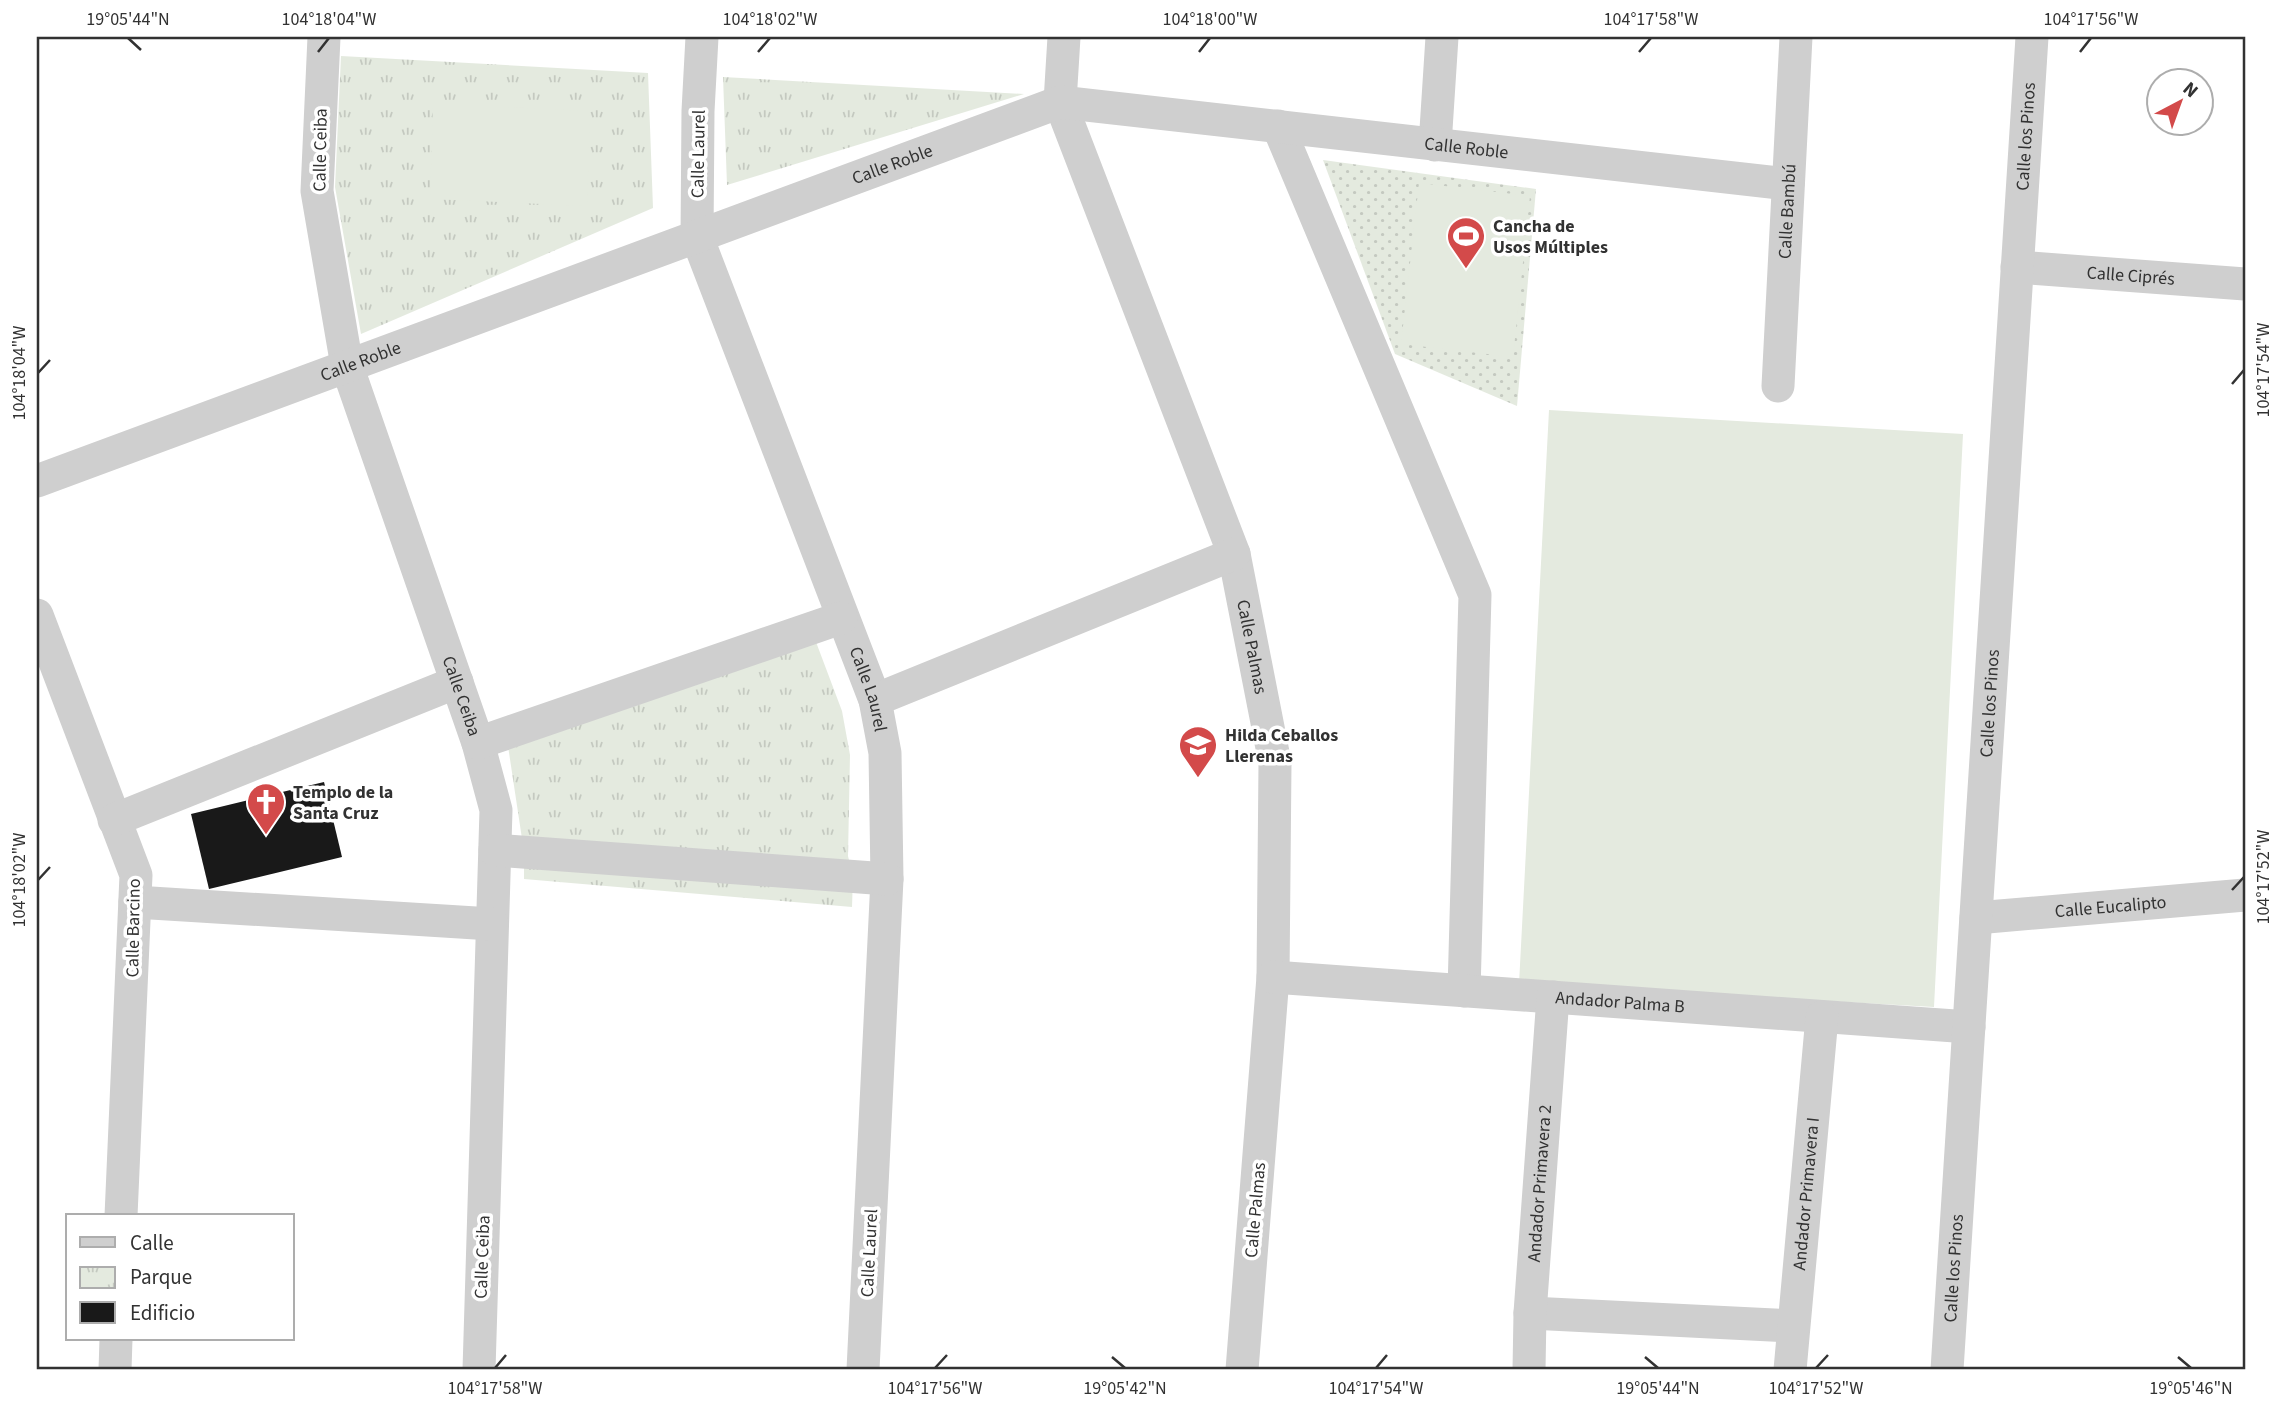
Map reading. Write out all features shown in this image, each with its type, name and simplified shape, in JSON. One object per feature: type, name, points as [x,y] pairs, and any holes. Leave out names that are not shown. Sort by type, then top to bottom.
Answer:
[{"type":"street","name":"Calle Ceiba","points":[[324,37],[317,191],[347,366],[478,743],[496,810],[479,1370]]},
{"type":"street","name":"Calle Laurel","points":[[702,37],[698,111],[697,237],[841,618],[875,700],[885,753],[887,879],[863,1370]]},
{"type":"street","name":"Calle Palmas","points":[[1064,37],[1060,102],[1234,554],[1275,763],[1273,977],[1242,1370]]},
{"type":"street","points":[[1435,145],[1442,37]]},
{"type":"street","name":"Calle Bambú","points":[[1777,386],[1796,37]]},
{"type":"street","name":"Calle los Pinos","points":[[1947,1370],[2032,37]]},
{"type":"street","name":"Calle Roble","points":[[37,481],[1060,102],[1788,184]]},
{"type":"street","points":[[1278,126],[1475,595],[1464,990]]},
{"type":"street","name":"Calle Ciprés","points":[[2017,267],[2245,284]]},
{"type":"street","points":[[875,700],[1234,554]]},
{"type":"street","name":"Calle Barcino","points":[[37,615],[136,875],[121,1214]]},
{"type":"street","points":[[478,743],[841,618]]},
{"type":"street","points":[[114,820],[457,682]]},
{"type":"street","points":[[495,850],[887,879]]},
{"type":"street","name":"Calle Eucalipto","points":[[1976,918],[2245,895]]},
{"type":"street","points":[[135,902],[492,924]]},
{"type":"street","name":"Andador Palma B","points":[[1273,977],[1969,1027]]},
{"type":"street","name":"Andador Primavera 2","points":[[1529,1370],[1530,1313],[1553,997]]},
{"type":"street","name":"Andador Primavera I","points":[[1790,1370],[1822,1017]]},
{"type":"street","points":[[1530,1313],[1793,1326]]},
{"type":"street","points":[[115,1370],[116,1340]]},
{"type":"green space","points":[[341,56],[648,73],[653,208],[361,334],[335,187]]},
{"type":"green space","points":[[723,77],[1024,94],[727,185]]},
{"type":"green space","points":[[433,104],[590,111],[587,206],[430,199]]},
{"type":"green space","points":[[1323,160],[1536,189],[1517,406],[1395,354]]},
{"type":"green space","name":"Cancha de Usos Múltiples","points":[[1419,183],[1530,196],[1513,357],[1401,344]]},
{"type":"green space","points":[[1549,410],[1963,434],[1934,1007],[1519,984]]},
{"type":"green space","points":[[816,642],[842,711],[850,755],[848,856],[853,877],[852,907],[524,879],[524,852],[508,746]]},
{"type":"building","name":"Templo de la Santa Cruz","points":[[324,782],[342,857],[209,889],[191,814]]},
{"type":"place","name":"Cancha de Usos Múltiples","points":[[1466,270]]},
{"type":"place","name":"Hilda Ceballos Llerenas","points":[[1198,779]]},
{"type":"place","name":"Templo de la Santa Cruz","points":[[266,836]]}]
